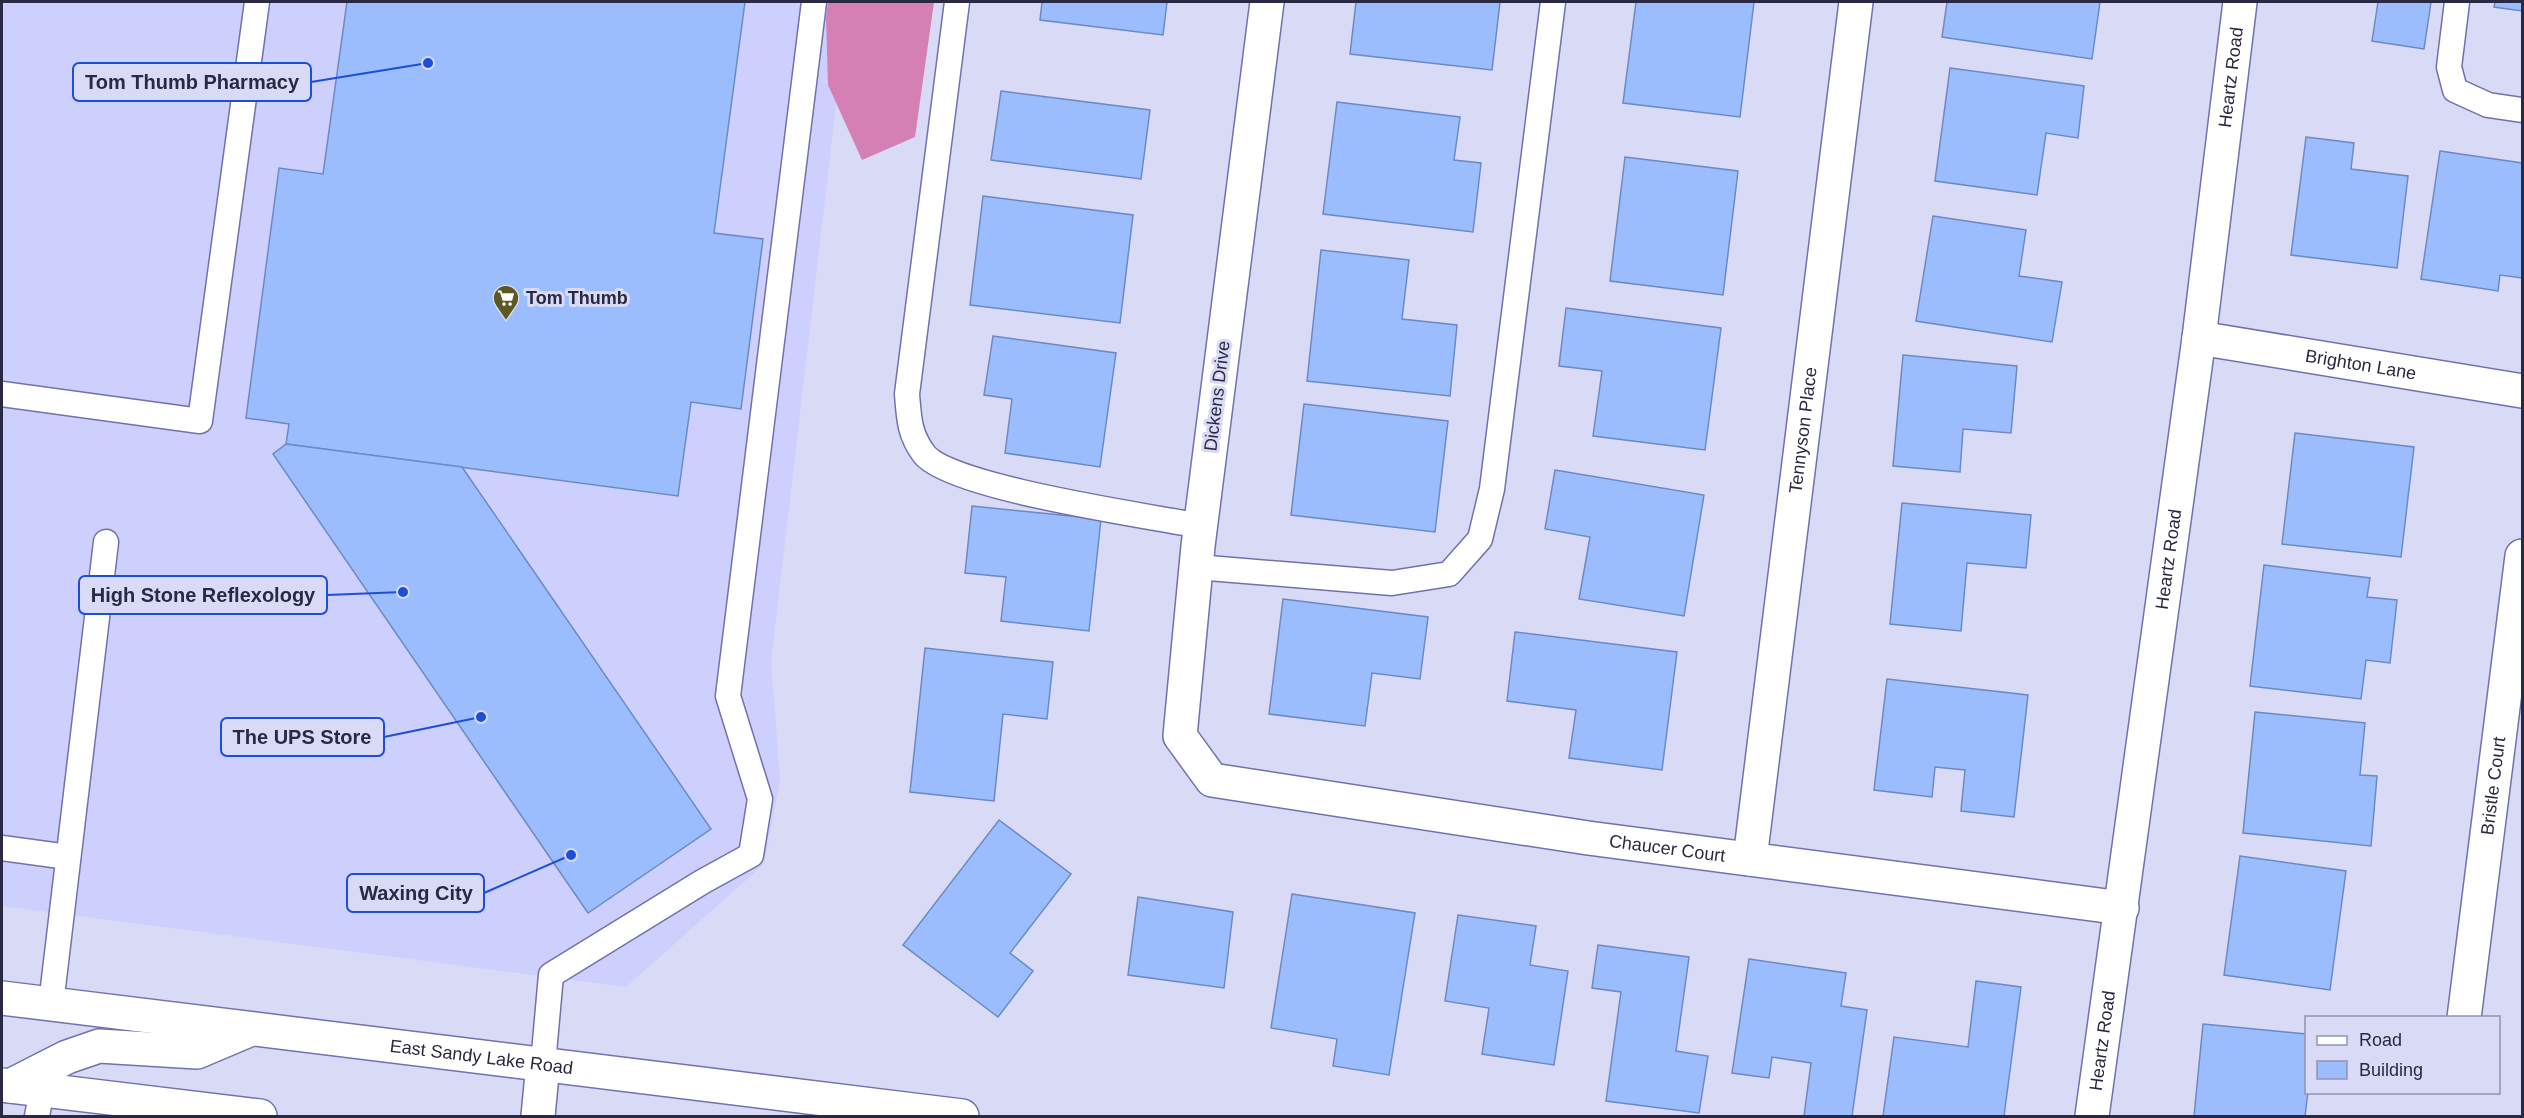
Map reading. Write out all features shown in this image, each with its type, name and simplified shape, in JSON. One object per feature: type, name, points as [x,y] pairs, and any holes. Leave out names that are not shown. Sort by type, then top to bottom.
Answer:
[{"type":"street","name":"Dickens Drive","points":[[1212,780],[1180,736],[1200,526],[1267,2]]},
{"type":"street","name":"Tennyson Place","points":[[1750,859],[1856,2]]},
{"type":"street","name":"Heartz Road","points":[[2092,1116],[2199,338],[2240,2]]},
{"type":"street","name":"Brighton Lane","points":[[2199,338],[2523,391]]},
{"type":"street","name":"Bristle Court","points":[[2464,1016],[2523,556]]},
{"type":"street","name":"Chaucer Court","points":[[1212,780],[1588,838],[2122,908]]},
{"type":"street","name":"East Sandy Lake Road","points":[[2,998],[962,1116]]},
{"type":"street","points":[[6,1085],[67,1057],[99,1046],[197,1052],[251,1030]]},
{"type":"street","points":[[538,1116],[543,1064]]},
{"type":"street","points":[[6,1085],[39,1103],[260,1116]]},
{"type":"lane","points":[[2,394],[200,421],[257,2]]},
{"type":"lane","points":[[543,1064],[551,975],[702,882],[751,855],[760,799],[728,696],[814,2]]},
{"type":"lane","points":[[957,2],[907,394],[909,427],[925,456],[957,474],[1001,488],[1200,526]]},
{"type":"lane","points":[[1196,567],[1392,583],[1449,574],[1480,539],[1492,489],[1553,2]]},
{"type":"lane","points":[[2457,2],[2449,68],[2455,90],[2488,105],[2523,110]]},
{"type":"lane","points":[[51,1004],[106,542]]},
{"type":"lane","points":[[2,848],[68,857]]},
{"type":"shaded area","points":[[2,2],[848,2],[771,662],[780,780],[764,864],[626,987],[2,906]]},
{"type":"shaded area","points":[[828,2],[934,2],[915,137],[862,160],[828,85],[826,18]]},
{"type":"building","name":"Tom Thumb","points":[[347,2],[745,2],[714,233],[763,239],[741,409],[691,402],[678,496],[286,444],[289,424],[246,418],[279,168],[323,174]]},
{"type":"building","points":[[1042,2],[1167,2],[1163,35],[1040,20]]},
{"type":"building","points":[[1356,2],[1500,2],[1492,70],[1350,54]]},
{"type":"building","points":[[1636,2],[1754,2],[1740,117],[1623,103]]},
{"type":"building","points":[[1947,2],[2100,2],[2092,59],[1942,37]]},
{"type":"building","points":[[2378,2],[2431,2],[2424,49],[2372,41]]},
{"type":"building","points":[[2495,2],[2522,2],[2522,11],[2494,7]]},
{"type":"building","points":[[1950,68],[2084,86],[2078,138],[2046,133],[2037,195],[1935,181]]},
{"type":"building","points":[[1001,91],[1150,110],[1141,179],[991,160]]},
{"type":"building","points":[[1337,102],[1460,117],[1454,160],[1481,163],[1473,232],[1323,214]]},
{"type":"building","points":[[2306,137],[2354,143],[2351,169],[2408,176],[2397,268],[2291,255]]},
{"type":"building","points":[[2440,151],[2522,163],[2522,278],[2500,275],[2498,291],[2421,279]]},
{"type":"building","points":[[1625,157],[1738,171],[1723,295],[1610,281]]},
{"type":"building","points":[[983,196],[1133,215],[1120,323],[970,305]]},
{"type":"building","points":[[1933,216],[2026,230],[2019,276],[2062,282],[2052,342],[1916,321]]},
{"type":"building","points":[[1321,250],[1409,260],[1402,319],[1457,325],[1450,396],[1307,381]]},
{"type":"building","points":[[1566,308],[1721,328],[1705,450],[1593,436],[1602,371],[1559,366]]},
{"type":"building","points":[[993,336],[1116,353],[1100,467],[1005,453],[1012,399],[984,395]]},
{"type":"building","points":[[1903,355],[2017,366],[2011,433],[1963,429],[1960,472],[1893,466]]},
{"type":"building","points":[[1304,404],[1448,421],[1435,532],[1291,515]]},
{"type":"building","points":[[2295,433],[2414,447],[2401,557],[2282,544]]},
{"type":"building","points":[[286,444],[462,467],[711,829],[588,913],[273,454]]},
{"type":"building","points":[[1555,470],[1704,495],[1684,616],[1579,599],[1590,537],[1545,529]]},
{"type":"building","points":[[1902,503],[2031,515],[2026,568],[1967,563],[1961,631],[1890,624]]},
{"type":"building","points":[[972,506],[1101,519],[1089,631],[1001,621],[1006,577],[965,573]]},
{"type":"building","points":[[2264,565],[2370,578],[2367,597],[2397,600],[2390,663],[2366,660],[2361,699],[2250,686]]},
{"type":"building","points":[[1283,599],[1428,617],[1420,679],[1372,673],[1365,726],[1269,714]]},
{"type":"building","points":[[1515,632],[1677,652],[1662,770],[1569,758],[1576,710],[1507,701]]},
{"type":"building","points":[[925,648],[1053,662],[1047,719],[1003,714],[994,801],[910,792]]},
{"type":"building","points":[[1887,679],[2028,695],[2014,817],[1961,811],[1965,770],[1935,767],[1932,797],[1874,790]]},
{"type":"building","points":[[2255,712],[2365,723],[2360,775],[2377,776],[2371,846],[2243,833]]},
{"type":"building","points":[[999,820],[1071,874],[1010,953],[1033,971],[998,1017],[903,945]]},
{"type":"building","points":[[2240,856],[2346,871],[2330,990],[2224,975]]},
{"type":"building","points":[[1292,894],[1415,913],[1389,1075],[1333,1066],[1337,1039],[1271,1028]]},
{"type":"building","points":[[1138,897],[1233,912],[1224,988],[1128,975]]},
{"type":"building","points":[[1458,915],[1536,926],[1530,965],[1568,971],[1554,1065],[1482,1054],[1489,1008],[1445,1001]]},
{"type":"building","points":[[1598,945],[1689,957],[1676,1051],[1708,1056],[1699,1113],[1606,1101],[1621,992],[1592,988]]},
{"type":"building","points":[[1749,959],[1846,973],[1841,1006],[1867,1010],[1852,1116],[1804,1116],[1811,1063],[1772,1057],[1769,1078],[1732,1073]]},
{"type":"building","points":[[1976,981],[2021,987],[2004,1116],[1883,1116],[1894,1037],[1968,1047]]},
{"type":"building","points":[[2203,1024],[2305,1034],[2305,1094],[2308,1094],[2305,1116],[2194,1116]]},
{"type":"place","name":"Tom Thumb Pharmacy","points":[[428,63]]},
{"type":"place","name":"Tom Thumb","points":[[506,321]]},
{"type":"place","name":"High Stone Reflexology","points":[[403,592]]},
{"type":"place","name":"The UPS Store","points":[[481,717]]},
{"type":"place","name":"Waxing City","points":[[571,855]]}]
